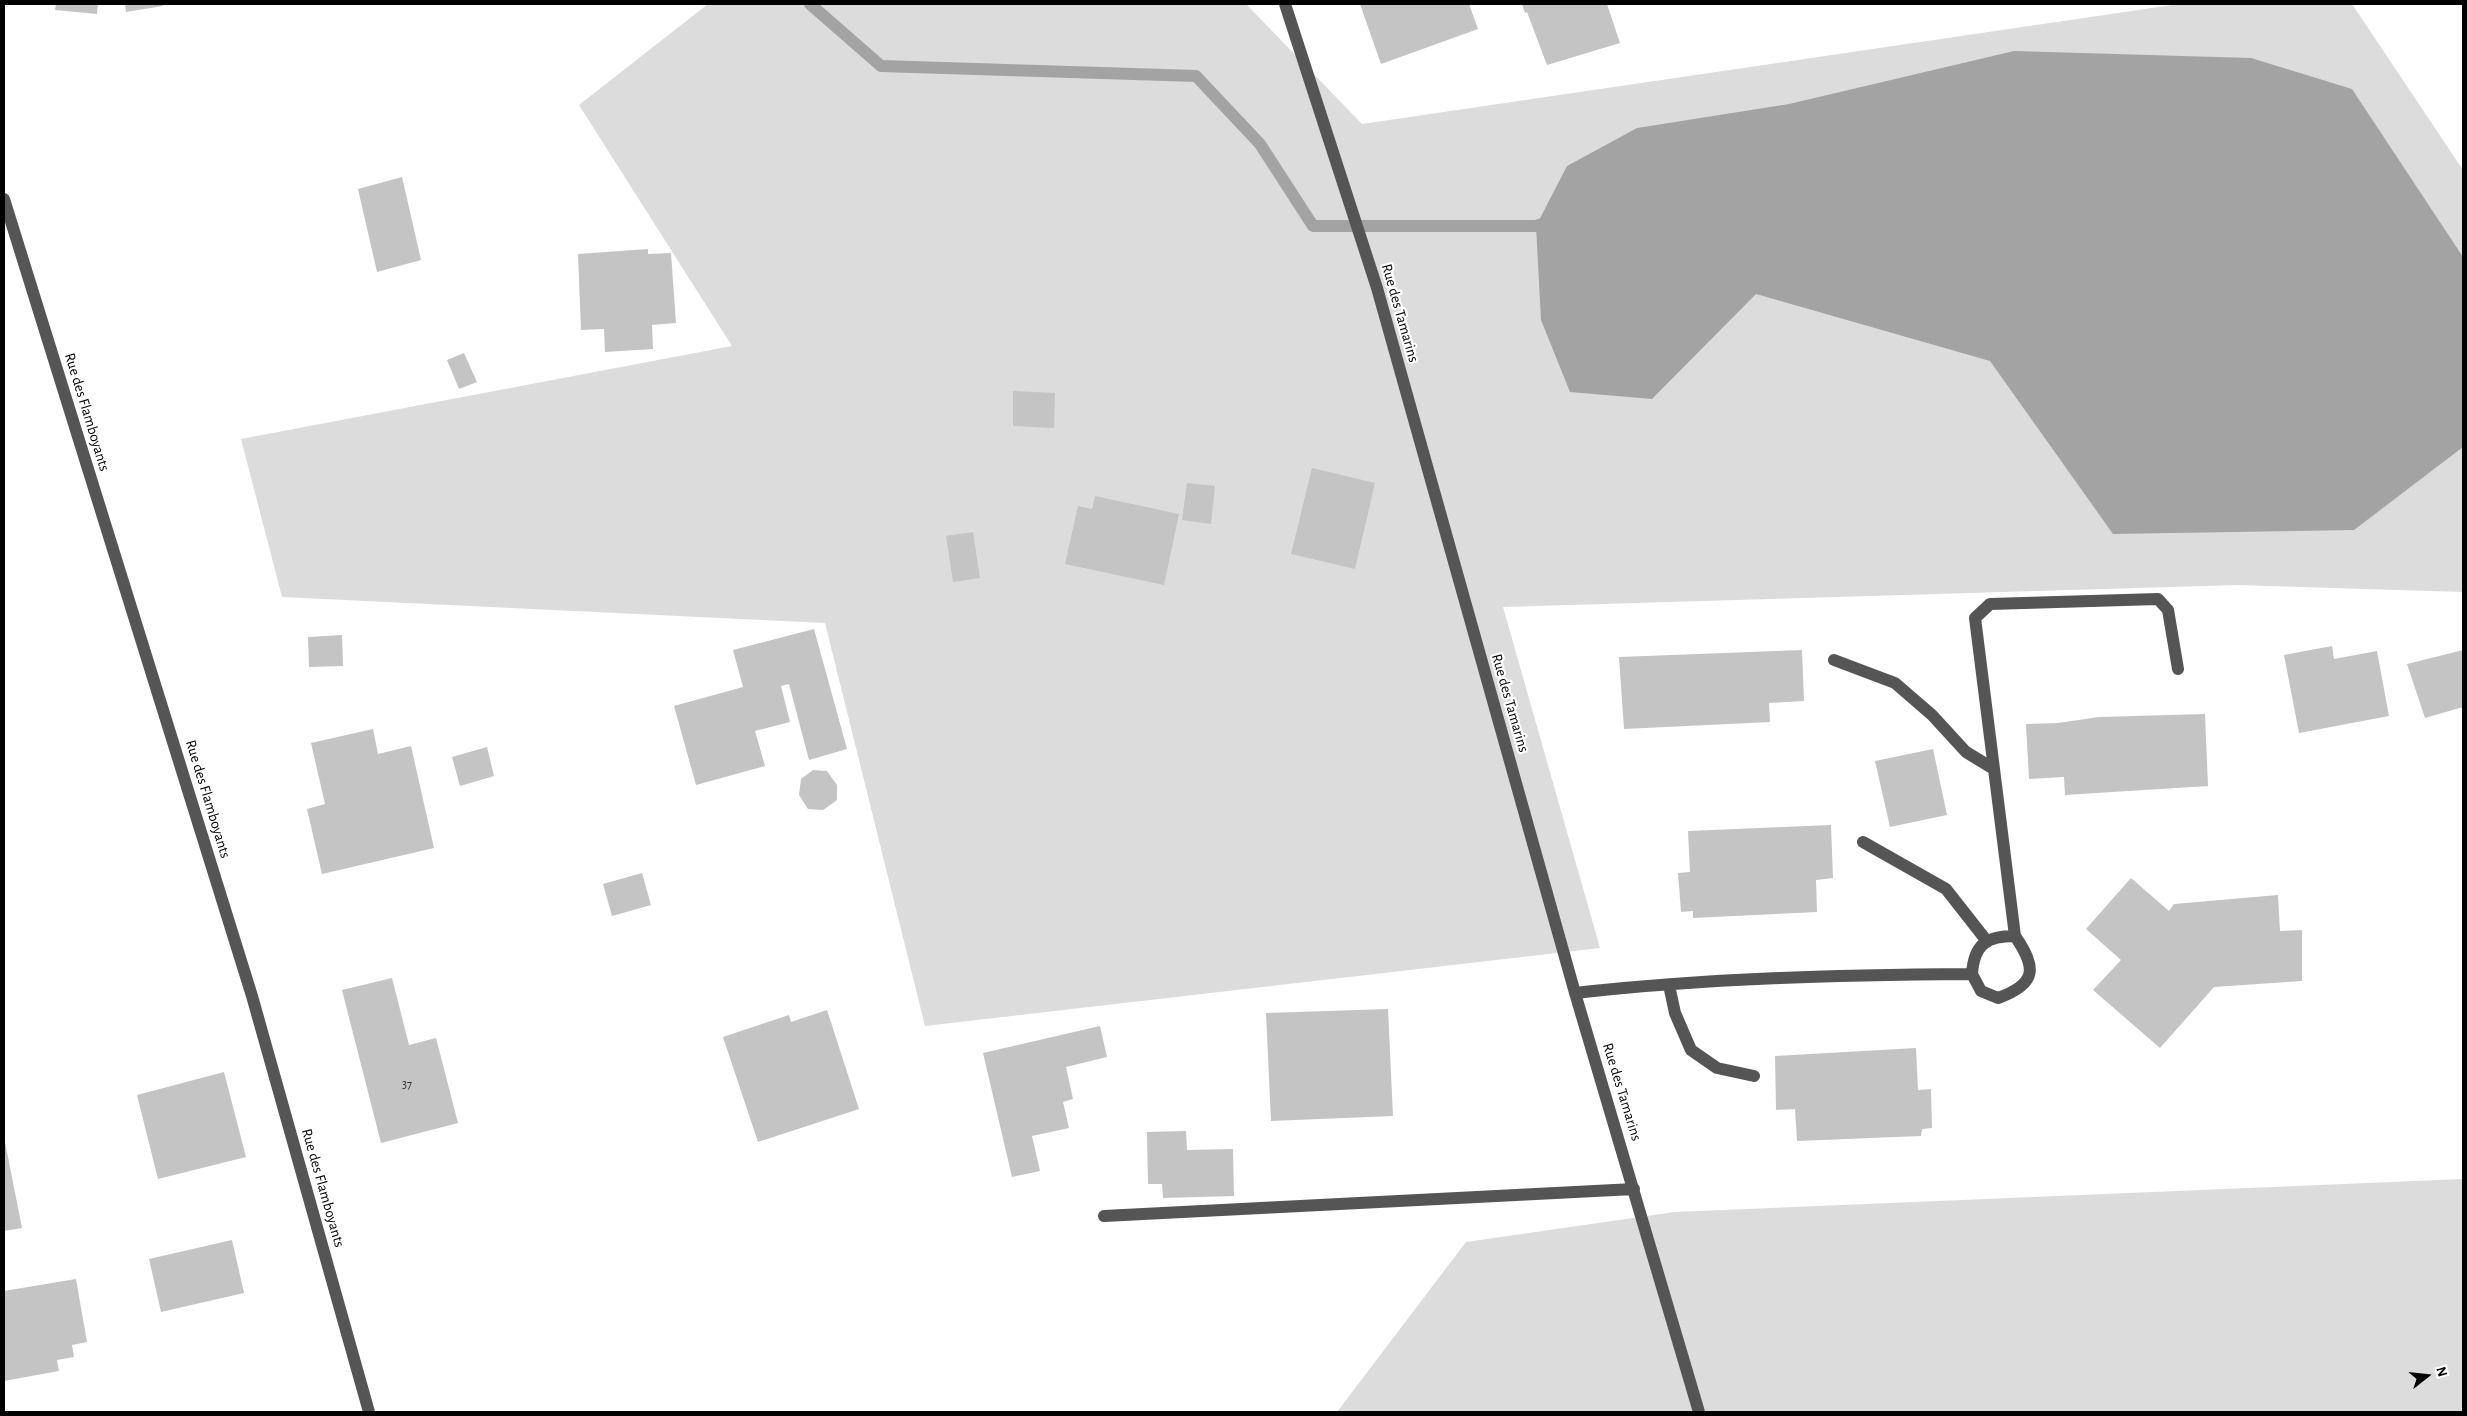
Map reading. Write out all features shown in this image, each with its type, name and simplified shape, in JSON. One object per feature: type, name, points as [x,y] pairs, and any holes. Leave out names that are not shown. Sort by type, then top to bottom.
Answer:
[{"type":"street","name":"Rue des Tamarins","points":[[1286,4],[1367,258],[1575,993],[1698,1412]]},
{"type":"street","name":"Rue des Flamboyants","points":[[4,198],[252,996],[369,1412]]},
{"type":"street","points":[[2015,936],[2000,936],[1986,940],[1973,958],[1972,974],[1981,990],[1998,998],[2018,991],[2026,983],[2031,966],[2027,954],[2015,936],[1975,618],[1990,604],[2158,599],[2168,610],[2178,669]]},
{"type":"street","points":[[1834,660],[1895,683],[1932,715],[1966,752],[1994,769]]},
{"type":"street","points":[[1863,842],[1946,889],[1986,940]]},
{"type":"street","points":[[1575,993],[1669,984],[1805,975],[1972,974]]},
{"type":"street","points":[[1669,984],[1675,1013],[1691,1050],[1717,1068],[1754,1076]]},
{"type":"street","points":[[1104,1216],[1634,1189]]},
{"type":"shaded area","points":[[708,4],[1246,4],[1362,124],[2179,4],[2352,4],[2463,170],[2463,592],[2237,585],[1503,607],[1600,948],[925,1026],[825,623],[282,597],[241,439],[732,346],[579,105]]},
{"type":"shaded area","points":[[2014,51],[2251,58],[2352,89],[2463,257],[2463,447],[2354,530],[2113,534],[1990,361],[1756,294],[1652,399],[1570,392],[1541,320],[1536,226],[1567,166],[1637,128],[1789,104]]},
{"type":"shaded area","points":[[2463,1179],[2463,1412],[1337,1412],[1466,1242],[1675,1212]]},
{"type":"building","points":[[56,4],[98,4],[97,14],[55,10]]},
{"type":"building","points":[[125,4],[162,4],[163,6],[126,12]]},
{"type":"building","points":[[1360,4],[1469,4],[1478,29],[1381,64]]},
{"type":"building","points":[[1522,4],[1607,4],[1620,43],[1547,65],[1527,12],[1525,13]]},
{"type":"building","points":[[402,177],[421,260],[377,272],[358,189]]},
{"type":"building","points":[[648,249],[648,254],[671,253],[676,323],[652,325],[653,349],[605,352],[604,329],[581,330],[578,254]]},
{"type":"building","points":[[464,353],[477,382],[459,389],[447,360]]},
{"type":"building","points":[[1013,391],[1055,393],[1054,428],[1013,426]]},
{"type":"building","points":[[1312,468],[1375,483],[1355,569],[1291,554]]},
{"type":"building","points":[[1187,483],[1215,486],[1211,524],[1182,520]]},
{"type":"building","points":[[1095,496],[1179,514],[1164,585],[1065,564],[1078,506],[1092,509]]},
{"type":"building","points":[[973,532],[980,578],[953,582],[946,536]]},
{"type":"building","points":[[814,629],[847,749],[809,760],[789,684],[781,686],[790,722],[755,731],[765,766],[696,785],[674,706],[743,687],[733,650]]},
{"type":"building","points":[[342,635],[343,666],[309,667],[308,637]]},
{"type":"building","points":[[2332,646],[2334,659],[2377,651],[2389,716],[2299,733],[2284,655]]},
{"type":"building","points":[[1802,650],[1804,701],[1769,703],[1770,722],[1624,729],[1619,657]]},
{"type":"building","points":[[2463,650],[2463,707],[2425,718],[2407,664]]},
{"type":"building","points":[[2205,714],[2208,786],[2065,795],[2064,777],[2029,779],[2026,724],[2058,723],[2099,717]]},
{"type":"building","points":[[373,729],[378,754],[411,746],[434,848],[322,874],[307,809],[325,804],[311,743]]},
{"type":"building","points":[[487,747],[494,776],[460,786],[452,757]]},
{"type":"building","points":[[1933,749],[1947,815],[1890,827],[1875,761]]},
{"type":"building","points":[[813,770],[827,771],[837,785],[837,800],[823,810],[808,809],[799,795],[801,779]]},
{"type":"building","points":[[1831,825],[1833,878],[1816,880],[1817,912],[1693,918],[1693,911],[1681,912],[1678,873],[1690,872],[1688,831]]},
{"type":"building","points":[[642,873],[651,905],[612,916],[603,884]]},
{"type":"building","points":[[2131,878],[2169,911],[2174,904],[2278,895],[2280,931],[2302,930],[2302,981],[2214,987],[2160,1048],[2093,990],[2121,960],[2086,929]]},
{"type":"building","points":[[392,978],[409,1045],[436,1038],[458,1123],[381,1143],[342,990]]},
{"type":"building","points":[[1388,1009],[1393,1116],[1271,1121],[1266,1013]]},
{"type":"building","points":[[827,1010],[859,1109],[758,1142],[723,1037],[789,1015],[791,1022]]},
{"type":"building","points":[[1100,1026],[1107,1057],[1066,1067],[1073,1099],[1063,1102],[1069,1128],[1032,1136],[1040,1171],[1012,1177],[983,1053]]},
{"type":"building","points":[[1916,1048],[1918,1090],[1931,1089],[1932,1128],[1922,1129],[1921,1136],[1797,1141],[1795,1109],[1776,1110],[1775,1056]]},
{"type":"building","points":[[224,1072],[246,1157],[158,1179],[137,1095]]},
{"type":"building","points":[[1186,1131],[1187,1150],[1233,1149],[1234,1196],[1163,1198],[1162,1184],[1148,1184],[1147,1132]]},
{"type":"building","points":[[4,1137],[22,1228],[4,1231]]},
{"type":"building","points":[[232,1240],[244,1293],[161,1312],[149,1259]]},
{"type":"building","points":[[76,1279],[87,1342],[72,1345],[74,1357],[57,1360],[59,1371],[4,1381],[4,1291]]},
{"type":"waterway","points":[[810,4],[881,66],[1196,76],[1260,144],[1313,226],[1536,226],[1551,221]]}]
